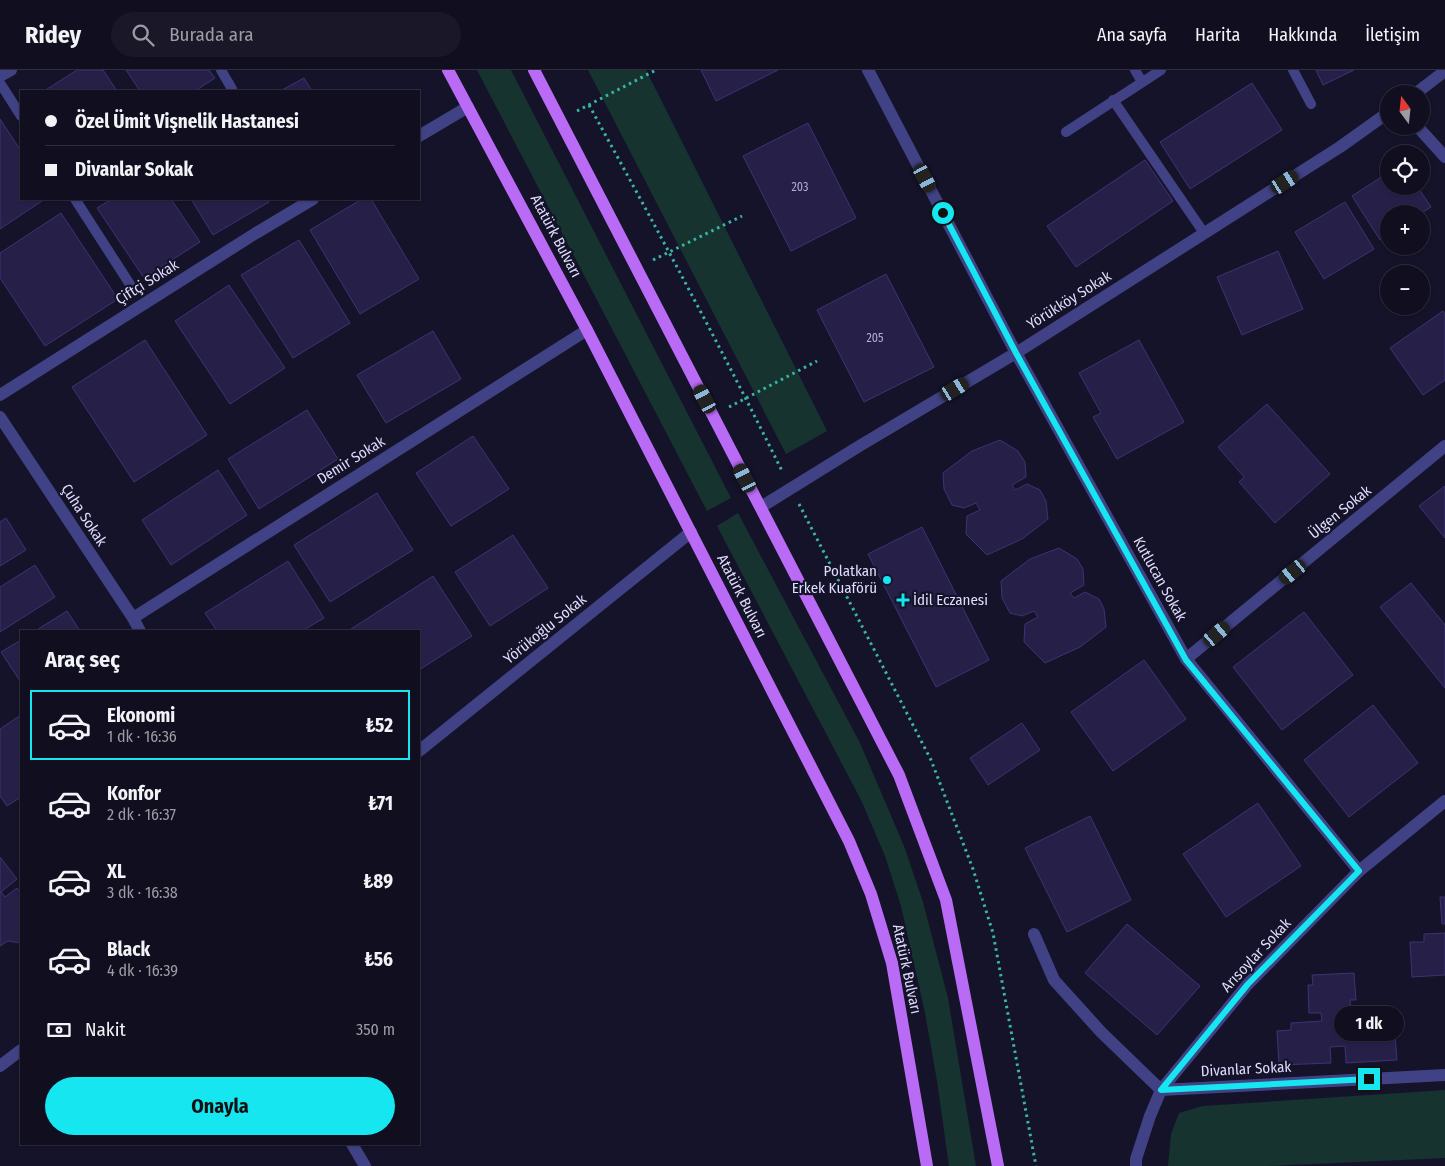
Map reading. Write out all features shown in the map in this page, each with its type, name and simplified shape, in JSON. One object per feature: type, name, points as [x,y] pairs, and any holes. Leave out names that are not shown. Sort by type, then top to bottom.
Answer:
[{"type":"main road","name":"Atatürk Bulvarı","points":[[448,70],[587,330],[849,841],[872,894],[892,963],[926,1166]]},
{"type":"main road","points":[[534,70],[900,775],[946,900],[998,1166]]},
{"type":"street","points":[[0,76],[11,70]]},
{"type":"street","name":"Kutlucan Sokak","points":[[871,71],[1016,353],[1186,660],[1359,871]]},
{"type":"street","points":[[1427,85],[1445,71]]},
{"type":"street","points":[[420,135],[468,107]]},
{"type":"street","name":"Yörükköy Sokak","points":[[761,507],[1016,353],[1340,147],[1380,118]]},
{"type":"street","points":[[1425,135],[1445,158]]},
{"type":"street","name":"Çiftçi Sokak","points":[[0,395],[311,200]]},
{"type":"street","name":"Demir Sokak","points":[[133,618],[587,330]]},
{"type":"street","name":"Çuha Sokak","points":[[0,417],[139,630]]},
{"type":"street","name":"Ülgen Sokak","points":[[1186,660],[1445,446]]},
{"type":"street","name":"Yörükoğlu Sokak","points":[[420,750],[691,532]]},
{"type":"street","name":"Arısoylar Sokak","points":[[1136,1166],[1136,1159],[1150,1116],[1161,1090],[1248,984],[1359,871],[1445,800]]},
{"type":"street","points":[[1034,934],[1054,980],[1102,1032],[1161,1090]]},
{"type":"street","points":[[0,1066],[20,1051]]},
{"type":"street","name":"Divanlar Sokak","points":[[1161,1090],[1445,1075]]},
{"type":"street","points":[[353,1145],[365,1166]]},
{"type":"lane","points":[[221,70],[232,89]]},
{"type":"lane","points":[[1134,70],[1142,82]]},
{"type":"lane","points":[[1066,132],[1161,70]]},
{"type":"lane","points":[[1293,70],[1311,104]]},
{"type":"lane","points":[[0,83],[20,114]]},
{"type":"lane","points":[[1114,100],[1204,233]]},
{"type":"lane","points":[[76,200],[131,286]]},
{"type":"path","points":[[560,120],[656,70]]},
{"type":"path","points":[[589,105],[670,252],[930,760],[973,869],[993,933],[1036,1166]]},
{"type":"path","points":[[636,268],[742,216]]},
{"type":"path","points":[[713,416],[817,361]]},
{"type":"green space","points":[[477,70],[511,70],[731,498],[707,511]]},
{"type":"green space","points":[[588,70],[646,70],[827,431],[786,454]]},
{"type":"green space","points":[[738,513],[860,743],[904,846],[923,902],[948,998],[976,1166],[949,1166],[925,1013],[901,906],[885,856],[861,800],[717,526]]},
{"type":"green space","points":[[1445,1090],[1445,1158],[1268,1166],[1168,1166],[1171,1134],[1179,1113],[1203,1106]]},
{"type":"building","points":[[77,70],[103,70],[116,90],[46,90]]},
{"type":"building","points":[[126,70],[209,70],[215,78],[197,90],[139,90]]},
{"type":"building","points":[[701,70],[778,70],[716,101]]},
{"type":"building","points":[[1316,70],[1354,70],[1323,85]]},
{"type":"building","points":[[304,78],[311,90],[282,90]]},
{"type":"building","points":[[1252,83],[1282,130],[1190,189],[1160,142]]},
{"type":"building","points":[[0,119],[20,149],[20,200],[44,200],[0,229]]},
{"type":"building","points":[[808,123],[856,218],[791,251],[743,156]]},
{"type":"building","points":[[1145,160],[1173,201],[1076,267],[1047,226]]},
{"type":"building","points":[[1380,178],[1380,195],[1423,195],[1430,205],[1380,205],[1380,240],[1352,196]]},
{"type":"building","points":[[110,200],[172,200],[200,242],[144,278],[97,208]]},
{"type":"building","points":[[192,200],[268,200],[269,202],[213,235]]},
{"type":"building","points":[[360,200],[372,200],[419,279],[360,314],[310,230]]},
{"type":"building","points":[[1345,202],[1374,249],[1324,279],[1295,232]]},
{"type":"building","points":[[61,213],[118,299],[45,346],[0,278],[0,253]]},
{"type":"building","points":[[299,240],[350,323],[293,358],[241,275]]},
{"type":"building","points":[[1278,251],[1303,309],[1242,335],[1217,277]]},
{"type":"building","points":[[886,274],[934,367],[864,402],[817,310]]},
{"type":"building","points":[[229,285],[285,368],[230,404],[175,321]]},
{"type":"building","points":[[1443,311],[1445,314],[1445,380],[1423,395],[1390,348]]},
{"type":"building","points":[[433,331],[461,379],[386,423],[357,375]]},
{"type":"building","points":[[145,340],[207,435],[134,482],[72,387]]},
{"type":"building","points":[[1139,340],[1184,422],[1117,459],[1093,417],[1101,413],[1079,373]]},
{"type":"building","points":[[1267,404],[1330,474],[1275,523],[1239,482],[1244,477],[1218,447]]},
{"type":"building","points":[[307,410],[338,459],[259,509],[228,459]]},
{"type":"building","points":[[473,436],[509,489],[451,526],[416,473]]},
{"type":"building","points":[[1000,440],[1018,451],[1025,462],[1026,477],[1012,485],[1015,490],[1027,484],[1040,490],[1046,501],[1048,519],[1022,539],[987,555],[966,534],[967,516],[980,510],[976,503],[964,508],[952,505],[944,489],[943,473],[972,451]]},
{"type":"building","points":[[218,470],[247,515],[171,565],[142,520]]},
{"type":"building","points":[[1445,486],[1445,538],[1419,506]]},
{"type":"building","points":[[377,493],[413,550],[330,602],[294,545]]},
{"type":"building","points":[[6,518],[26,550],[0,566],[0,522]]},
{"type":"building","points":[[922,527],[989,660],[936,687],[868,554]]},
{"type":"building","points":[[513,535],[548,588],[490,626],[455,572]]},
{"type":"building","points":[[1059,548],[1077,559],[1083,569],[1084,585],[1070,593],[1074,598],[1085,592],[1099,599],[1104,609],[1106,627],[1080,647],[1045,663],[1024,642],[1025,624],[1038,617],[1034,611],[1022,616],[1010,613],[1002,598],[1001,581],[1030,559]]},
{"type":"building","points":[[288,561],[324,618],[304,630],[216,630],[205,613]]},
{"type":"building","points":[[35,565],[55,597],[0,632],[0,587]]},
{"type":"building","points":[[433,576],[472,636],[420,669],[420,630],[350,630]]},
{"type":"building","points":[[1411,583],[1445,625],[1445,688],[1380,607]]},
{"type":"building","points":[[67,611],[79,630],[37,630]]},
{"type":"building","points":[[1304,612],[1353,675],[1282,730],[1233,667]]},
{"type":"building","points":[[20,641],[20,681],[1,652]]},
{"type":"building","points":[[1144,660],[1186,719],[1113,771],[1071,712]]},
{"type":"building","points":[[1373,705],[1418,763],[1349,817],[1304,760]]},
{"type":"building","points":[[20,716],[20,798],[7,806],[0,796],[0,729]]},
{"type":"building","points":[[1022,723],[1040,750],[988,785],[970,758]]},
{"type":"building","points":[[1258,803],[1301,866],[1226,917],[1183,854]]},
{"type":"building","points":[[1090,816],[1131,900],[1067,932],[1025,848]]},
{"type":"building","points":[[0,857],[17,879],[1,892],[5,897],[17,888],[20,892],[20,943],[8,941],[0,946]]},
{"type":"building","points":[[1440,897],[1445,897],[1445,924],[1442,924]]},
{"type":"building","points":[[1127,924],[1200,986],[1157,1035],[1085,973]]},
{"type":"building","points":[[1445,933],[1445,975],[1412,977],[1410,942],[1424,942],[1424,934]]},
{"type":"building","points":[[1354,973],[1356,1000],[1350,1000],[1351,1018],[1382,1016],[1382,1024],[1394,1024],[1397,1060],[1346,1063],[1345,1046],[1330,1047],[1331,1063],[1279,1065],[1277,1031],[1291,1030],[1291,1023],[1322,1021],[1321,1013],[1309,1013],[1308,985],[1313,985],[1312,975]]},
{"type":"place","name":"Polatkan Erkek Kuaförü","points":[[887,580]]},
{"type":"place","name":"İdil Eczanesi","points":[[903,600]]},
{"type":"route","points":[[943,213],[1016,353],[1186,660],[1359,871],[1248,984],[1161,1090],[1369,1079]]}]
